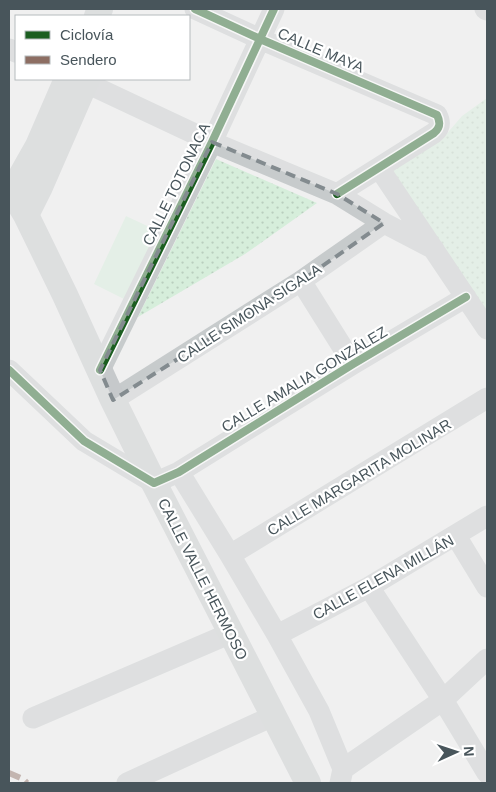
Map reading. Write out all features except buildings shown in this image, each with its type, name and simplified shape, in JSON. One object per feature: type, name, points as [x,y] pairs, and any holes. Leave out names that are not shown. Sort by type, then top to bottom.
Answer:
[{"type":"main road","points":[[10,190],[79,80]]},
{"type":"main road","points":[[26,214],[39,189],[79,80]]},
{"type":"main road","name":"CALLE VALLE HERMOSO","points":[[10,190],[26,214],[154,483],[308,783]]},
{"type":"street","name":"CALLE MAYA","points":[[195,9],[437,116],[440,122],[438,130],[379,168]]},
{"type":"street","name":"CALLE TOTONACA","points":[[100,370],[212,142],[274,9]]},
{"type":"street","points":[[79,80],[212,142],[337,194],[384,223],[434,249]]},
{"type":"street","points":[[337,194],[379,168],[487,329]]},
{"type":"street","name":"CALLE SIMONA SIGALA","points":[[113,400],[301,281],[384,223]]},
{"type":"street","points":[[301,281],[353,364]]},
{"type":"street","name":"CALLE AMALIA GONZÁLEZ","points":[[154,483],[179,472],[353,364],[466,297]]},
{"type":"street","points":[[9,370],[84,441],[154,483]]},
{"type":"street","name":"CALLE MARGARITA MOLINAR","points":[[230,555],[487,398]]},
{"type":"street","name":"CALLE VALLE HERMOSO","points":[[179,472],[278,635],[319,711],[342,776]]},
{"type":"street","name":"CALLE ELENA MILLÁN","points":[[278,635],[369,587],[487,516]]},
{"type":"street","points":[[456,536],[487,587]]},
{"type":"street","points":[[369,587],[443,700],[487,773]]},
{"type":"street","points":[[33,718],[231,633]]},
{"type":"street","points":[[342,776],[443,700],[487,659]]},
{"type":"street","points":[[127,783],[273,716]]},
{"type":"highlighted area","points":[[212,142],[337,194],[384,223],[301,281],[113,400],[100,370]]},
{"type":"green space","points":[[487,98],[487,323],[390,172],[443,138],[462,116]]},
{"type":"green space","points":[[216,159],[317,203],[245,254],[138,317]]},
{"type":"green space","points":[[126,216],[158,231],[126,300],[94,284]]},
{"type":"marked path","points":[[9,773],[23,779],[27,783]]},
{"type":"cycle path","points":[[195,9],[437,115],[439,125],[434,133],[337,194]]},
{"type":"cycle path","points":[[100,370],[212,142],[274,9]]},
{"type":"cycle path","points":[[9,370],[84,441],[154,483],[179,472],[353,364],[466,297]]}]
